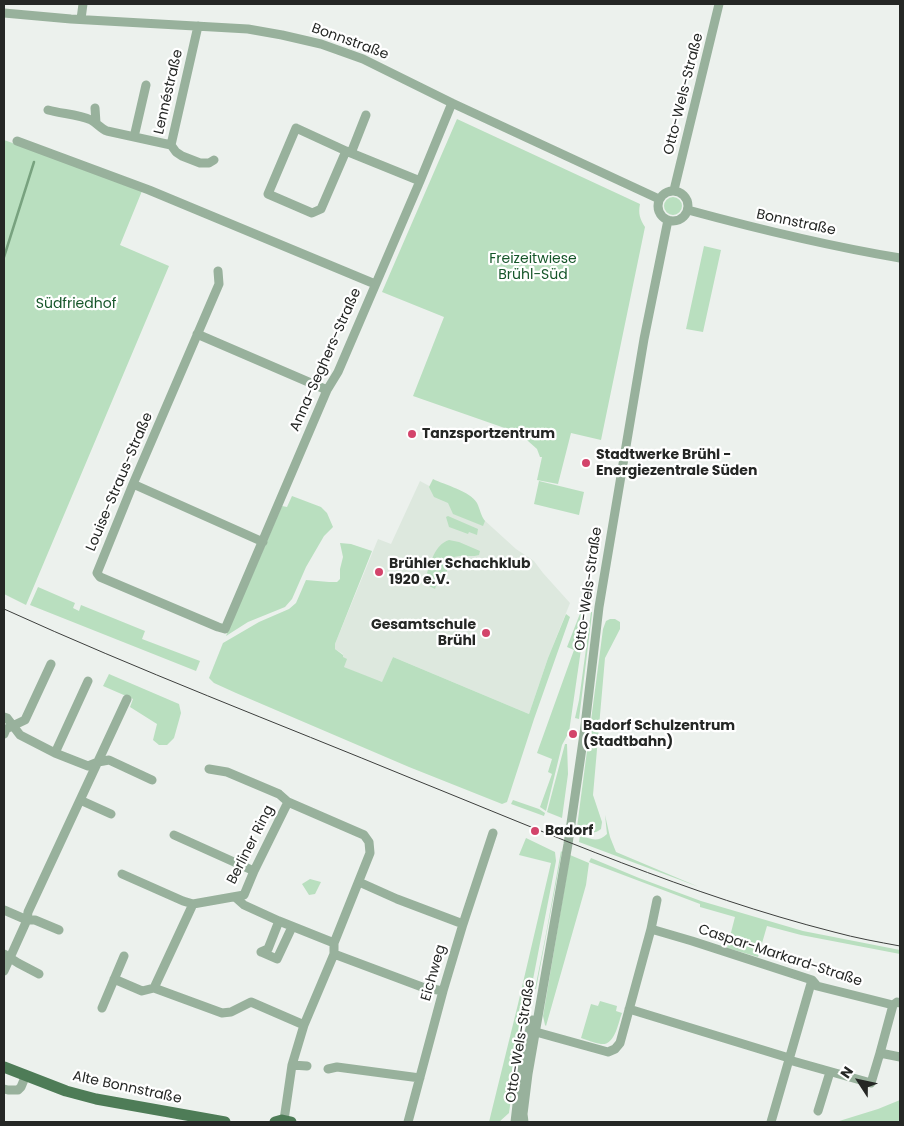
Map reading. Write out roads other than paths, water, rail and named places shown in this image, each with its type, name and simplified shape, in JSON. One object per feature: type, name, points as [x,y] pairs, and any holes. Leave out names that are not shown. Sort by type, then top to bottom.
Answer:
[{"type":"main road","name":"Alte Bonnstraße","points":[[4,1066],[66,1091],[96,1099],[225,1122]]},
{"type":"street","points":[[81,19],[83,4]]},
{"type":"street","name":"Otto-Wels-Straße","points":[[674,190],[719,4]]},
{"type":"street","name":"Bonnstraße","points":[[4,13],[248,30],[302,40],[332,48],[363,59],[452,103],[659,199]]},
{"type":"street","name":"Lennéstraße","points":[[198,26],[171,145],[182,156],[200,163],[209,163],[214,160]]},
{"type":"street","points":[[134,137],[146,85]]},
{"type":"street","name":"Anna-Seghers-Straße","points":[[226,629],[327,390],[338,372],[452,103]]},
{"type":"street","points":[[95,108],[96,123]]},
{"type":"street","points":[[48,110],[89,119],[104,130],[171,145]]},
{"type":"street","points":[[366,115],[348,152],[321,209],[312,213],[268,194],[296,128],[348,152],[420,181]]},
{"type":"street","points":[[17,141],[149,190],[375,284]]},
{"type":"street","points":[[674,190],[679,191],[686,197],[688,210],[678,220],[668,220],[660,214],[659,199],[665,192],[674,190]]},
{"type":"street","name":"Bonnstraße","points":[[688,210],[748,227],[900,258]]},
{"type":"street","name":"Otto-Wels-Straße","points":[[524,1122],[523,1114],[528,1074],[570,835],[599,607],[644,339],[668,220]]},
{"type":"street","name":"Louise-Straus-Straße","points":[[218,271],[219,284],[97,573],[100,577],[226,629]]},
{"type":"street","points":[[197,334],[327,390]]},
{"type":"street","points":[[133,484],[263,542]]},
{"type":"street","points":[[4,734],[6,729],[25,720],[51,664]]},
{"type":"street","points":[[55,752],[88,681]]},
{"type":"street","points":[[4,972],[7,956],[27,920],[28,912],[128,699]]},
{"type":"street","points":[[4,717],[7,718],[20,735],[55,752],[88,766],[109,760],[152,780]]},
{"type":"street","points":[[209,768],[226,772],[279,794],[288,802]]},
{"type":"street","points":[[80,800],[110,814]]},
{"type":"street","name":"Berliner Ring","points":[[193,904],[244,895],[288,802],[364,835],[369,842],[370,852],[334,943],[334,954],[304,1025],[292,1065],[283,1121]]},
{"type":"street","name":"Eichweg","points":[[408,1122],[463,924],[493,833]]},
{"type":"street","points":[[174,835],[254,871]]},
{"type":"street","points":[[122,874],[193,904],[154,988]]},
{"type":"street","points":[[359,882],[397,899],[463,924]]},
{"type":"street","points":[[235,897],[244,905],[292,927],[334,943]]},
{"type":"street","points":[[536,1032],[608,1052],[615,1049],[620,1043],[651,929],[656,900]]},
{"type":"street","points":[[4,910],[27,920],[35,920],[59,930]]},
{"type":"street","points":[[279,921],[268,949],[261,952],[277,959],[292,927]]},
{"type":"street","name":"Caspar-Markard-Straße","points":[[651,929],[812,980],[817,986],[896,1004]]},
{"type":"street","points":[[334,954],[422,987],[443,992]]},
{"type":"street","points":[[7,956],[39,974]]},
{"type":"street","points":[[102,1008],[124,956]]},
{"type":"street","name":"Otto-Wels-Straße","points":[[515,1122],[522,1062],[547,964]]},
{"type":"street","points":[[114,979],[142,992],[154,988],[222,1013],[232,1012],[251,1002],[304,1025]]},
{"type":"street","points":[[771,1122],[812,980]]},
{"type":"street","points":[[629,1009],[871,1083],[896,1004]]},
{"type":"street","points":[[880,1053],[900,1058]]},
{"type":"street","points":[[292,1065],[307,1066]]},
{"type":"street","points":[[328,1069],[337,1067],[420,1078]]},
{"type":"street","points":[[818,1111],[830,1072]]},
{"type":"street","points":[[4,1089],[18,1090],[26,1075]]},
{"type":"waterway","points":[[4,257],[34,162]]},
{"type":"tram line","points":[[4,609],[156,675],[621,863],[780,917],[850,936],[900,946]]},
{"type":"place","name":"Tanzsportzentrum","points":[[412,434]]},
{"type":"place","name":"Stadtwerke Brühl - Energiezentrale Süden","points":[[586,463]]},
{"type":"place","name":"Brühler Schachklub 1920 e.V.","points":[[379,572]]},
{"type":"place","name":"Gesamtschule Brühl","points":[[486,633]]},
{"type":"place","name":"Badorf Schulzentrum (Stadtbahn)","points":[[573,734]]},
{"type":"place","name":"Badorf","points":[[535,831]]},
{"type":"park label","name":"Freizeitwiese Brühl-Süd","points":[[533,268]]},
{"type":"park label","name":"Südfriedhof","points":[[76,304]]}]
